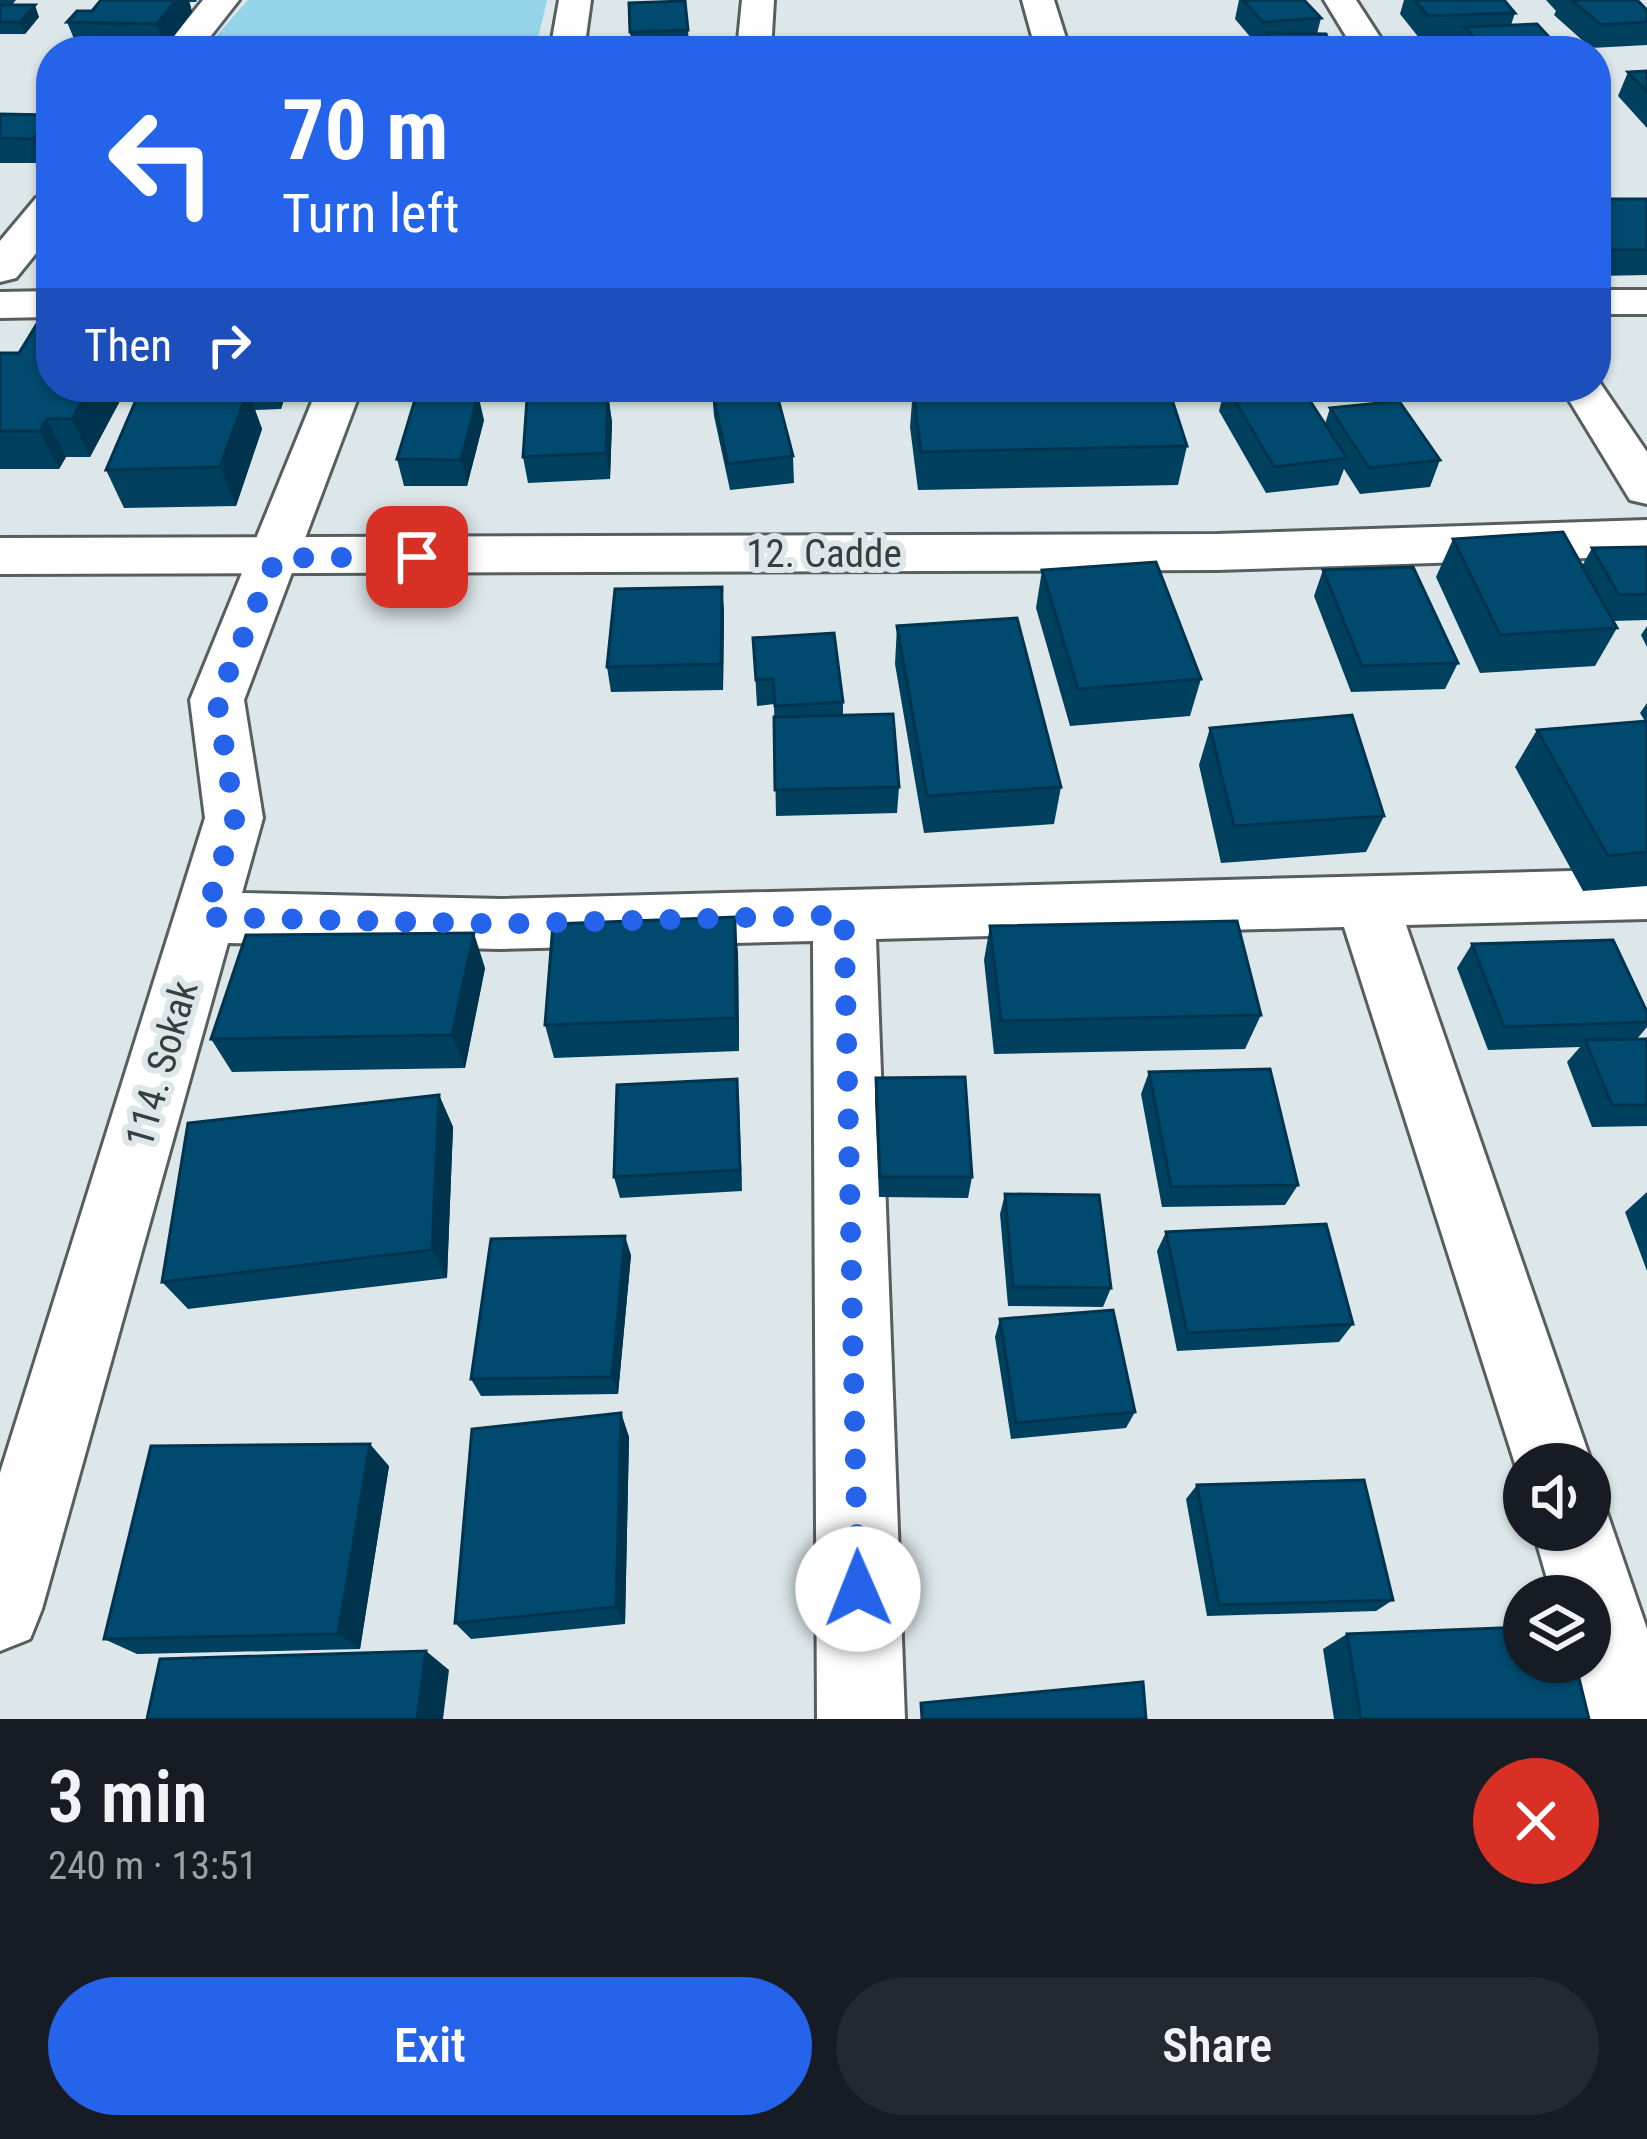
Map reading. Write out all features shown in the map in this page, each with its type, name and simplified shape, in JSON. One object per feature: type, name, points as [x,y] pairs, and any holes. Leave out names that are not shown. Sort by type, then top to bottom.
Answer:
[{"type":"street","points":[[192,36],[222,0]]},
{"type":"street","points":[[569,36],[575,0]]},
{"type":"street","points":[[755,36],[758,0]]},
{"type":"street","points":[[1037,0],[1048,36]]},
{"type":"street","points":[[1340,0],[1363,36]]},
{"type":"street","points":[[0,269],[36,225]]},
{"type":"street","points":[[1611,302],[1647,302]]},
{"type":"street","points":[[0,304],[36,304]]},
{"type":"street","name":"114. Sokak","points":[[0,1609],[21,1472],[235,818],[217,700],[334,402]]},
{"type":"street","points":[[1592,402],[1647,489]]},
{"type":"street","name":"12. Cadde","points":[[0,556],[1217,552],[1647,538]]},
{"type":"street","points":[[205,917],[501,924],[1647,894]]},
{"type":"street","points":[[1367,902],[1545,1443]]},
{"type":"street","points":[[844,915],[860,1719]]},
{"type":"street","points":[[1580,1551],[1632,1719]]},
{"type":"shaded area","points":[[248,0],[547,0],[539,36],[216,36]]},
{"type":"building","points":[[101,0],[176,0],[157,24],[67,22],[77,11],[92,11]]},
{"type":"building","points":[[1243,0],[1304,0],[1321,18],[1263,22]]},
{"type":"building","points":[[1415,0],[1504,0],[1515,13],[1428,16]]},
{"type":"building","points":[[1572,0],[1637,0],[1647,10],[1647,22],[1601,25]]},
{"type":"building","points":[[685,1],[688,30],[630,32],[629,3]]},
{"type":"building","points":[[0,5],[35,5],[20,22],[0,22]]},
{"type":"building","points":[[1537,24],[1548,36],[1472,36],[1465,27]]},
{"type":"building","points":[[1267,33],[1327,36],[1268,36]]},
{"type":"building","points":[[1647,71],[1647,92],[1628,72]]},
{"type":"building","points":[[0,114],[36,115],[33,139],[0,138]]},
{"type":"building","points":[[1611,199],[1647,199],[1647,250],[1611,250]]},
{"type":"building","points":[[36,325],[36,402],[82,402],[72,419],[47,419],[40,431],[0,431],[0,353],[19,353]]},
{"type":"building","points":[[135,402],[244,402],[220,467],[106,470]]},
{"type":"building","points":[[414,402],[476,402],[461,460],[397,459]]},
{"type":"building","points":[[527,402],[608,402],[606,453],[523,457]]},
{"type":"building","points":[[715,402],[779,402],[793,456],[728,464]]},
{"type":"building","points":[[915,402],[1173,402],[1187,446],[921,452]]},
{"type":"building","points":[[1236,402],[1311,402],[1347,458],[1274,467]]},
{"type":"building","points":[[1400,402],[1440,460],[1369,468],[1330,408]]},
{"type":"building","points":[[1563,532],[1617,628],[1500,635],[1453,539]]},
{"type":"building","points":[[1647,547],[1647,594],[1619,595],[1592,548]]},
{"type":"building","points":[[1156,562],[1201,679],[1078,689],[1042,570]]},
{"type":"building","points":[[1413,567],[1458,663],[1362,666],[1323,570]]},
{"type":"building","points":[[722,587],[721,664],[607,667],[615,589]]},
{"type":"building","points":[[1017,618],[1061,787],[927,796],[897,626]]},
{"type":"building","points":[[834,633],[843,702],[775,706],[773,679],[756,680],[753,638]]},
{"type":"building","points":[[893,714],[899,787],[775,790],[774,717]]},
{"type":"building","points":[[1352,715],[1384,816],[1234,826],[1210,728]]},
{"type":"building","points":[[1647,721],[1647,852],[1608,856],[1537,730]]},
{"type":"building","points":[[735,917],[736,1018],[545,1025],[553,924]]},
{"type":"building","points":[[1237,921],[1261,1015],[1001,1021],[990,926]]},
{"type":"building","points":[[474,933],[452,1035],[211,1039],[246,935]]},
{"type":"building","points":[[1613,940],[1647,1012],[1647,1022],[1504,1027],[1472,944]]},
{"type":"building","points":[[1647,1039],[1647,1105],[1612,1105],[1585,1040]]},
{"type":"building","points":[[1270,1069],[1298,1185],[1171,1187],[1149,1072]]},
{"type":"building","points":[[965,1077],[972,1177],[880,1177],[876,1078]]},
{"type":"building","points":[[737,1079],[740,1170],[614,1177],[617,1085]]},
{"type":"building","points":[[439,1095],[432,1250],[162,1282],[188,1123]]},
{"type":"building","points":[[1005,1194],[1099,1195],[1111,1288],[1013,1287]]},
{"type":"building","points":[[1326,1224],[1353,1324],[1187,1333],[1166,1232]]},
{"type":"building","points":[[625,1236],[612,1377],[471,1379],[491,1239]]},
{"type":"building","points":[[1113,1310],[1135,1412],[1016,1423],[1000,1319]]},
{"type":"building","points":[[621,1413],[616,1607],[455,1623],[472,1429]]},
{"type":"building","points":[[370,1444],[338,1634],[104,1639],[151,1446]]},
{"type":"building","points":[[1364,1480],[1393,1600],[1219,1605],[1197,1485]]},
{"type":"building","points":[[1503,1628],[1503,1683],[1580,1683],[1589,1719],[1361,1719],[1347,1634]]},
{"type":"building","points":[[426,1651],[417,1719],[147,1719],[160,1659]]},
{"type":"building","points":[[1143,1682],[1146,1719],[922,1719],[921,1703]]},
{"type":"route","points":[[417,557],[276,558],[217,700],[235,818],[205,917],[501,924],[844,915],[858,1589]]}]
